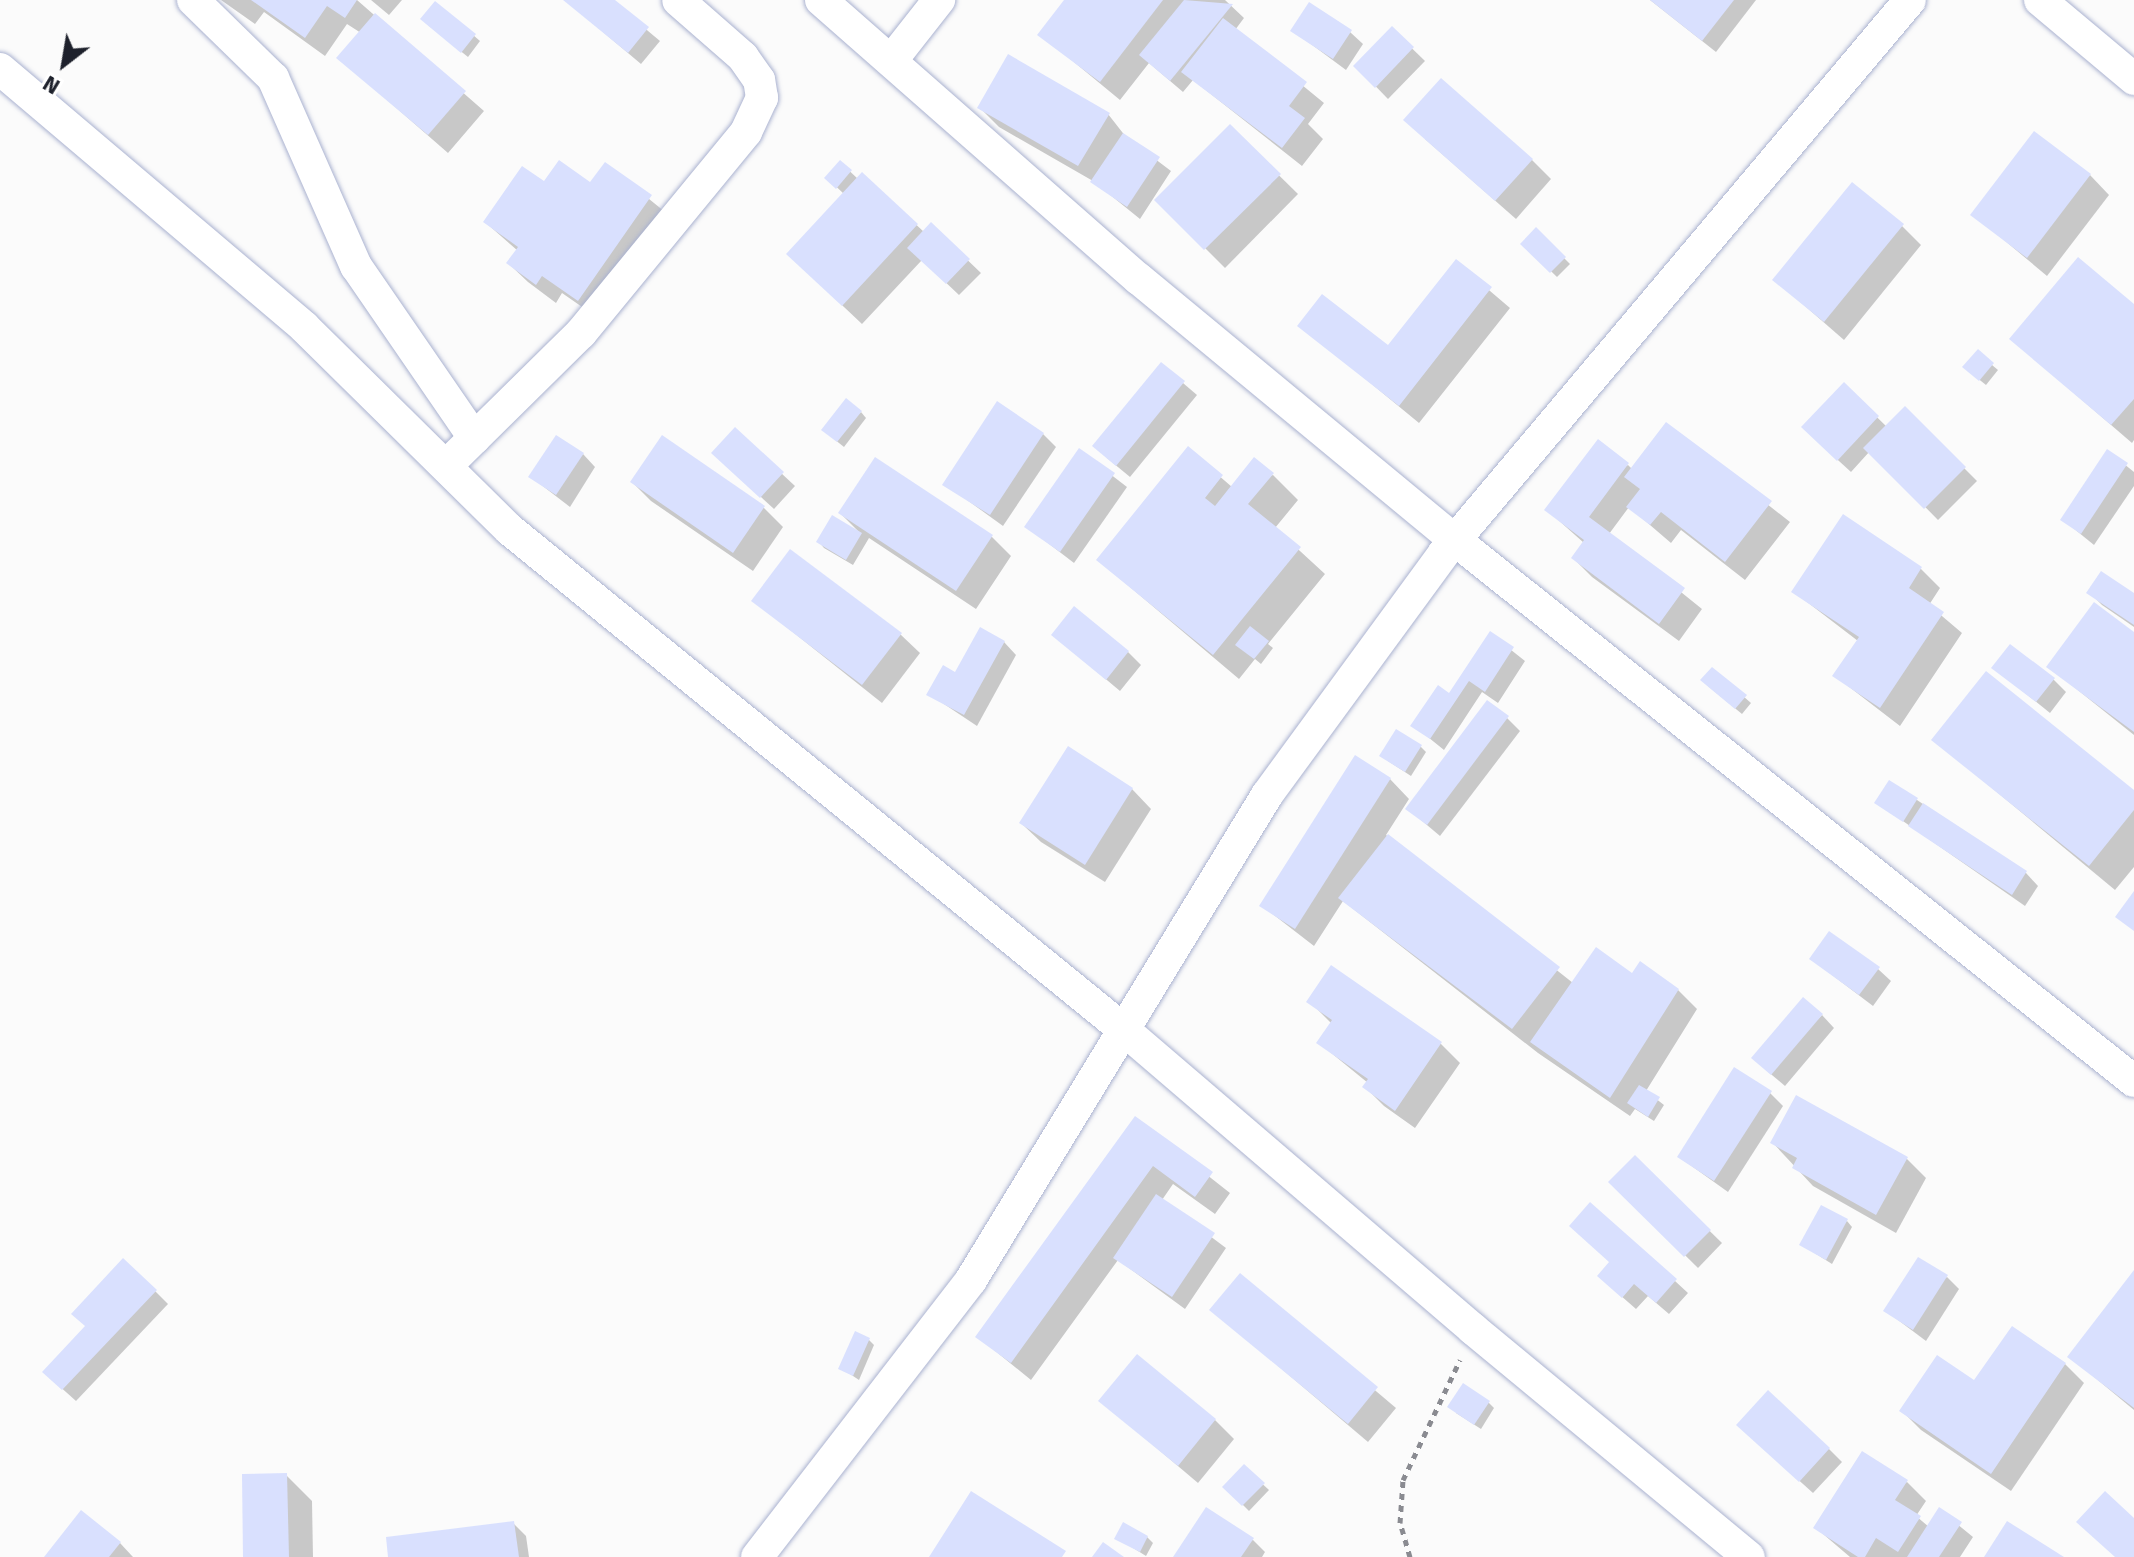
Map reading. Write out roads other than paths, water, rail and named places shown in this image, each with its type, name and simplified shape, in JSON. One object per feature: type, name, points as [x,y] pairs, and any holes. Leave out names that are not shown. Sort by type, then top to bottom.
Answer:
[{"type":"street","points":[[193,0],[273,78],[356,266],[474,438]]},
{"type":"street","points":[[446,466],[581,333],[700,192],[746,132],[762,98],[759,80],[743,57],[678,0]]},
{"type":"street","points":[[821,0],[1139,279],[1455,540],[2134,1081]]},
{"type":"street","points":[[891,61],[939,0]]},
{"type":"street","points":[[757,1557],[971,1280],[1267,795],[1455,540],[1910,0]]},
{"type":"street","points":[[2040,0],[2134,79]]},
{"type":"street","points":[[0,69],[304,327],[510,530],[1123,1029],[1473,1329],[1749,1557]]}]
